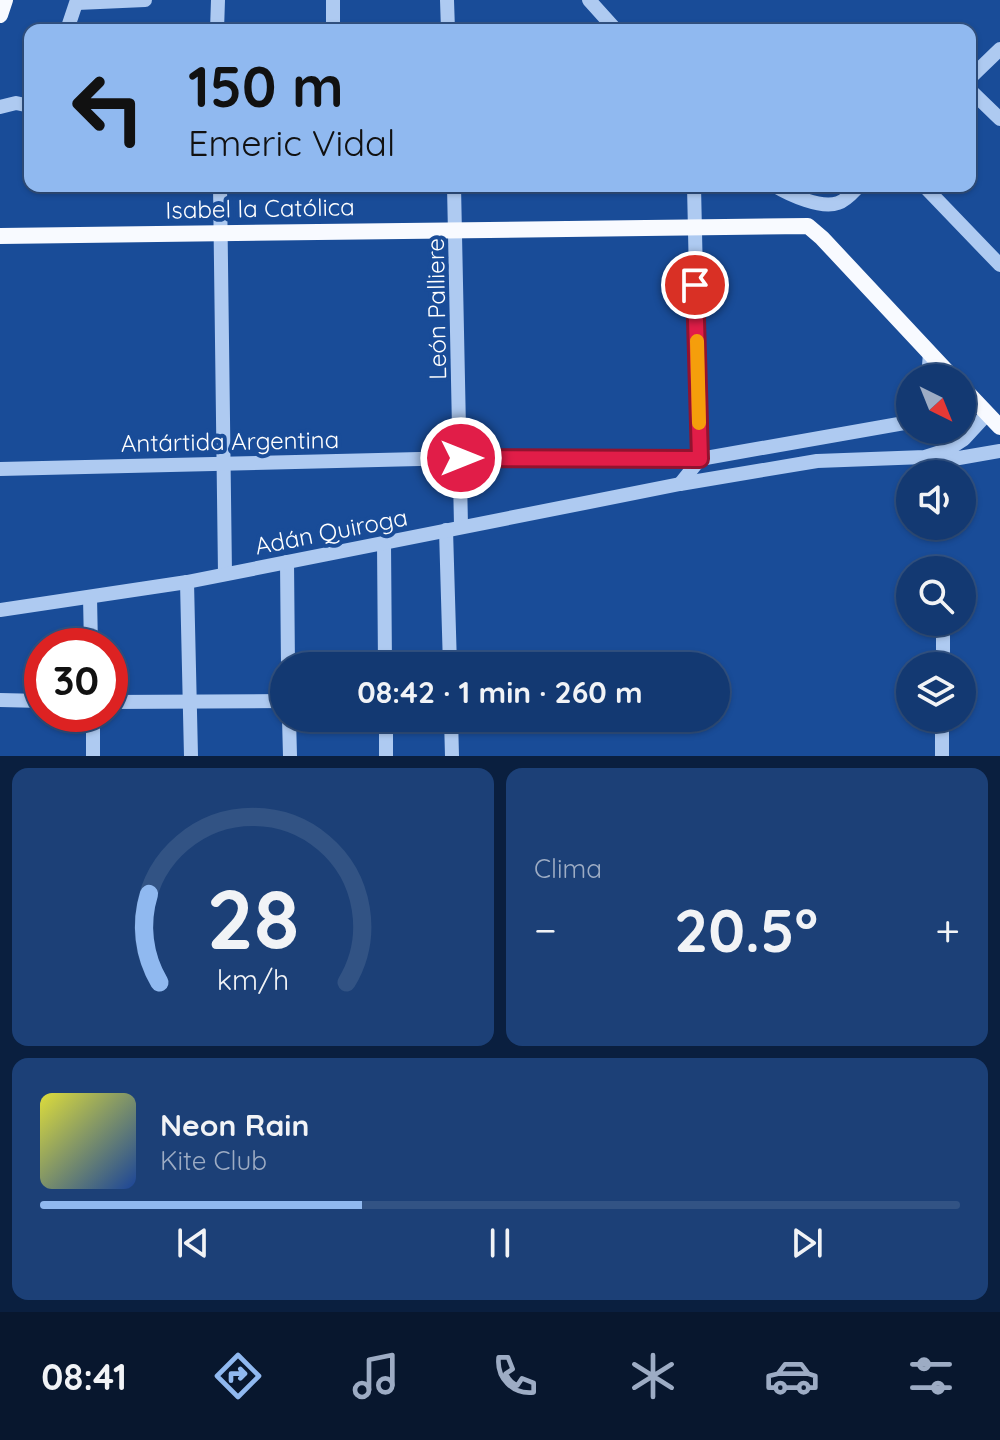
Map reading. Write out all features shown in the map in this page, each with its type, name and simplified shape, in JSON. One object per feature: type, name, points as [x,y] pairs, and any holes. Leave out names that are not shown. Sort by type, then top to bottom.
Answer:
[{"type":"main road","points":[[0,15],[5,0]]},
{"type":"main road","name":"Isabel la Católica","points":[[0,236],[808,226],[930,353]]},
{"type":"main road","points":[[930,353],[940,364]]},
{"type":"main road","points":[[976,405],[1000,427]]},
{"type":"street","points":[[69,24],[77,2],[145,0]]},
{"type":"street","points":[[217,24],[218,0]]},
{"type":"street","points":[[333,0],[333,24]]},
{"type":"street","points":[[447,0],[448,24]]},
{"type":"street","points":[[589,0],[611,24]]},
{"type":"street","points":[[976,72],[1000,49]]},
{"type":"street","points":[[976,96],[1000,119]]},
{"type":"street","points":[[0,107],[16,103],[24,108]]},
{"type":"street","points":[[220,192],[225,574]]},
{"type":"street","name":"León Palliere","points":[[450,652],[454,528],[461,458],[454,192]]},
{"type":"street","points":[[680,484],[700,459],[694,192]]},
{"type":"street","points":[[791,192],[825,205],[837,204],[853,192]]},
{"type":"street","points":[[930,192],[1000,265]]},
{"type":"street","points":[[929,364],[930,353]]},
{"type":"street","name":"Adán Quiroga","points":[[0,610],[187,582],[784,466],[817,461],[935,455],[964,439],[987,414]]},
{"type":"street","points":[[461,458],[700,459],[896,425]]},
{"type":"street","points":[[775,447],[784,466]]},
{"type":"street","points":[[935,455],[959,458],[1000,451]]},
{"type":"street","name":"Antártida Argentina","points":[[0,469],[461,458]]},
{"type":"street","points":[[384,544],[385,652]]},
{"type":"street","points":[[287,562],[288,652]]},
{"type":"street","points":[[187,582],[191,756]]},
{"type":"street","points":[[90,597],[91,628]]},
{"type":"street","points":[[0,700],[24,701]]},
{"type":"street","points":[[128,702],[270,701]]},
{"type":"street","points":[[93,732],[93,756]]},
{"type":"street","points":[[289,732],[290,756]]},
{"type":"street","points":[[386,732],[386,756]]},
{"type":"street","points":[[451,732],[452,756]]},
{"type":"street","points":[[942,732],[942,756]]},
{"type":"slow traffic","points":[[697,341],[699,423]]},
{"type":"route","points":[[461,458],[700,459],[695,285]]}]
